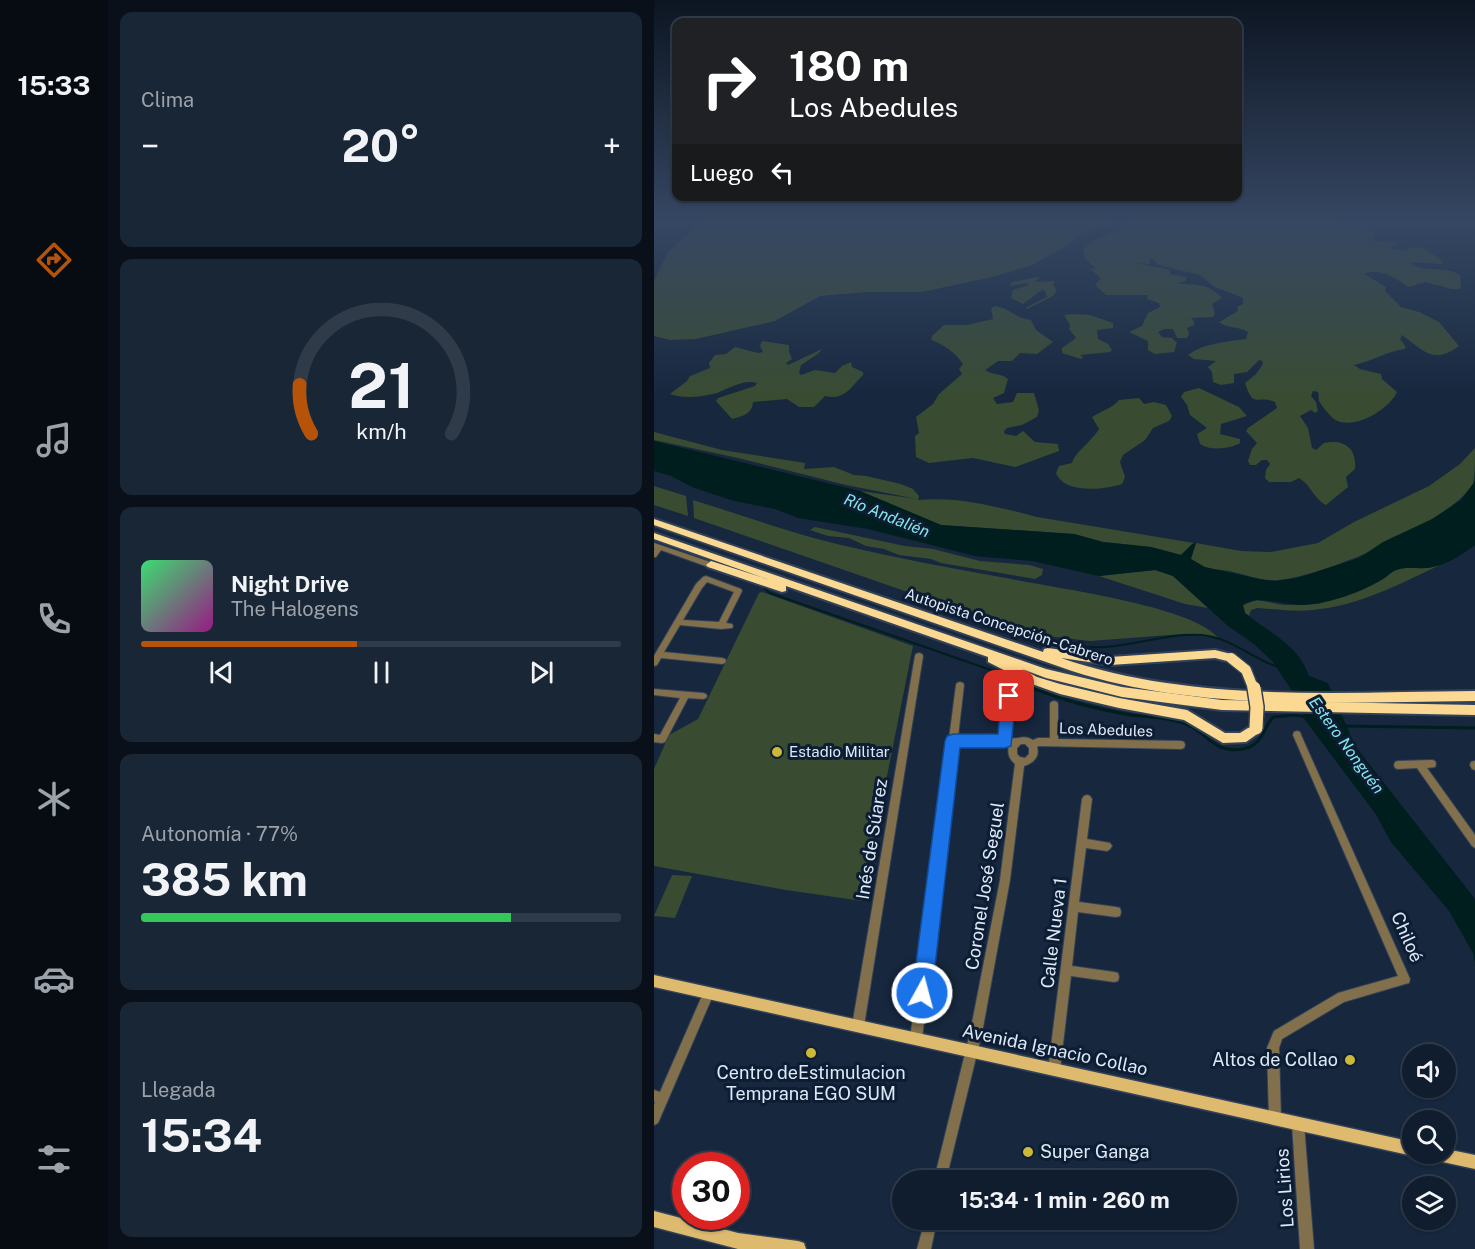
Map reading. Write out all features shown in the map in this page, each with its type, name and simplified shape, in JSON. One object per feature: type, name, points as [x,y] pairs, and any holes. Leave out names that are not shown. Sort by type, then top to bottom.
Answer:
[{"type":"highway","name":"Autopista Concepción - Cabrero","points":[[654,522],[1077,668],[1135,683],[1278,701]]},
{"type":"highway","name":"Autopista Concepción - Cabrero","points":[[654,536],[1046,673],[1122,693],[1202,704],[1475,696]]},
{"type":"highway","points":[[711,565],[814,597],[865,610]]},
{"type":"highway","points":[[962,643],[1046,685],[1119,704],[1187,715],[1223,738],[1242,738],[1256,728],[1258,718],[1250,676],[1231,658],[1215,654],[1100,660],[1060,655],[1004,642]]},
{"type":"highway","name":"Autopista Concepción - Cabrero","points":[[1342,701],[1475,711]]},
{"type":"main road","name":"Avenida Ignacio Collao","points":[[654,981],[1402,1147]]},
{"type":"main road","points":[[1456,1158],[1475,1162]]},
{"type":"main road","points":[[654,1219],[755,1246],[798,1249]]},
{"type":"street","points":[[654,555],[657,546],[711,565]]},
{"type":"street","points":[[678,622],[725,626],[738,591],[706,579],[699,586],[656,659],[722,660]]},
{"type":"street","name":"Inés de Súarez","points":[[858,1026],[919,656]]},
{"type":"street","points":[[916,1039],[960,685]]},
{"type":"street","points":[[654,692],[703,696]]},
{"type":"street","points":[[654,738],[662,739],[686,694]]},
{"type":"street","points":[[1005,741],[1009,696]]},
{"type":"street","points":[[1054,704],[1054,742]]},
{"type":"street","name":"Chiloé","points":[[1275,1119],[1273,1048],[1278,1035],[1342,997],[1406,980],[1297,735]]},
{"type":"street","points":[[953,741],[1015,743],[1024,741],[1032,745],[1034,749],[1032,756],[1028,760],[1015,759],[1011,753],[1015,743]]},
{"type":"street","name":"Los Abedules","points":[[1032,745],[1038,742],[1181,745]]},
{"type":"street","name":"Coronel José Seguel","points":[[942,1170],[971,1051],[1005,880],[1020,761]]},
{"type":"street","points":[[1398,765],[1432,764]]},
{"type":"street","points":[[1420,765],[1475,843]]},
{"type":"street","name":"Calle Nueva 1","points":[[1054,1070],[1087,799]]},
{"type":"street","points":[[1082,843],[1107,846]]},
{"type":"street","points":[[1074,906],[1116,912]]},
{"type":"street","points":[[1066,970],[1114,977]]},
{"type":"street","points":[[654,1119],[659,1097],[709,993]]},
{"type":"street","name":"Los Lirios","points":[[1298,1124],[1307,1249]]},
{"type":"street","points":[[924,1249],[929,1230]]},
{"type":"shaded area","points":[[981,279],[922,292],[867,292],[820,296],[775,321],[696,339],[670,340],[654,336],[654,281]]},
{"type":"shaded area","points":[[1026,279],[1038,279],[1034,282],[1055,281],[1053,285],[1057,291],[1053,296],[1027,309],[1047,297],[1045,291],[1042,290],[1023,304],[1011,298],[1013,290],[1029,285],[1026,283],[1010,286],[1012,282]]},
{"type":"shaded area","points":[[1100,279],[1186,279],[1177,283],[1206,287],[1222,298],[1212,304],[1215,313],[1213,317],[1191,318],[1194,325],[1187,328],[1189,334],[1187,338],[1177,338],[1173,329],[1158,332],[1162,337],[1172,338],[1177,343],[1174,352],[1155,354],[1148,350],[1148,341],[1129,332],[1142,326],[1148,313],[1160,307],[1159,303],[1147,299],[1148,295],[1106,295],[1095,285]]},
{"type":"shaded area","points":[[1205,279],[1373,279],[1386,287],[1385,291],[1401,307],[1419,312],[1439,322],[1459,346],[1442,355],[1429,354],[1402,335],[1400,339],[1406,347],[1404,349],[1354,365],[1360,369],[1381,374],[1382,379],[1397,392],[1387,405],[1360,421],[1350,423],[1334,419],[1320,403],[1318,392],[1313,391],[1311,396],[1316,402],[1318,411],[1315,413],[1311,410],[1300,416],[1308,428],[1312,448],[1316,450],[1324,443],[1338,442],[1351,450],[1355,462],[1355,469],[1346,477],[1348,487],[1326,505],[1299,478],[1291,482],[1269,482],[1265,478],[1270,464],[1267,460],[1262,460],[1256,465],[1250,465],[1248,461],[1257,443],[1246,431],[1277,408],[1275,402],[1253,399],[1245,383],[1256,374],[1263,364],[1262,361],[1259,360],[1247,372],[1234,374],[1234,383],[1221,385],[1213,382],[1212,372],[1208,367],[1216,361],[1194,359],[1188,355],[1208,345],[1246,339],[1248,332],[1219,322],[1238,311],[1237,307],[1243,304],[1243,298],[1213,286]]},
{"type":"shaded area","points":[[1396,279],[1460,279],[1461,289],[1451,289],[1426,282],[1408,287]]},
{"type":"shaded area","points":[[995,306],[1031,320],[1036,330],[1053,342],[1037,354],[1020,353],[1012,361],[998,361],[985,370],[1008,379],[1004,393],[993,398],[997,404],[1013,402],[1017,393],[1034,393],[1039,410],[1037,417],[1022,425],[1007,428],[1004,431],[1005,434],[1016,436],[1023,431],[1035,442],[1058,444],[1059,451],[1015,467],[973,458],[929,463],[916,457],[915,436],[919,433],[916,417],[933,404],[939,394],[962,374],[959,369],[963,364],[960,360],[948,349],[931,340],[932,336],[944,325],[967,325],[993,319],[991,308]]},
{"type":"shaded area","points":[[1064,315],[1090,315],[1113,323],[1113,328],[1097,330],[1098,339],[1108,344],[1112,350],[1080,355],[1083,357],[1081,359],[1062,353],[1062,348],[1076,338],[1069,329],[1070,325]]},
{"type":"shaded area","points":[[762,341],[789,345],[792,359],[786,363],[788,365],[822,349],[801,365],[799,373],[801,375],[815,370],[835,373],[842,366],[851,362],[852,367],[863,372],[863,375],[847,392],[837,397],[825,396],[814,407],[799,407],[787,399],[753,402],[749,412],[732,419],[716,401],[718,398],[755,386],[757,383],[742,383],[717,393],[699,396],[681,397],[670,394],[690,376],[710,368],[709,363],[715,355],[726,354],[735,347],[758,353],[763,352],[760,346]]},
{"type":"shaded area","points":[[1199,388],[1239,407],[1247,416],[1221,424],[1220,434],[1240,439],[1240,443],[1220,448],[1209,448],[1200,444],[1197,434],[1207,428],[1190,415],[1181,397],[1184,392]]},
{"type":"shaded area","points":[[1139,398],[1144,404],[1154,402],[1166,405],[1172,416],[1169,421],[1153,428],[1145,440],[1123,455],[1120,462],[1125,477],[1122,484],[1085,489],[1060,480],[1056,473],[1059,466],[1072,463],[1076,455],[1099,429],[1092,417],[1119,400]]},
{"type":"shaded area","points":[[654,432],[722,450],[805,463],[804,469],[834,467],[854,475],[901,484],[913,489],[919,496],[918,500],[978,503],[1037,517],[1194,543],[1181,555],[1151,547],[1103,542],[1074,534],[941,525],[860,491],[917,499],[846,485],[654,440]]},
{"type":"shaded area","points":[[1475,448],[1473,484],[1460,499],[1413,530],[1354,558],[1325,569],[1279,580],[1260,579],[1203,567],[1190,559],[1196,543],[1241,551],[1271,552],[1318,543],[1354,522],[1429,486],[1460,464]]},
{"type":"shaded area","points":[[654,486],[686,496],[688,516],[654,505]]},
{"type":"shaded area","points":[[693,500],[841,545],[1152,607],[1181,616],[1204,627],[1218,638],[1183,634],[1090,641],[1029,634],[694,518]]},
{"type":"shaded area","points":[[815,527],[905,546],[933,549],[980,561],[1029,565],[1043,569],[1042,575],[1035,579],[899,555],[884,549],[866,546],[849,538],[828,536],[810,530]]},
{"type":"shaded area","points":[[1442,564],[1379,593],[1329,608],[1298,611],[1257,608],[1251,610],[1249,616],[1245,613],[1243,605],[1257,600],[1284,605],[1318,604],[1381,580],[1395,570],[1428,568]]},
{"type":"shaded area","points":[[1155,570],[1173,576],[1208,608],[1185,604],[1099,576]]},
{"type":"shaded area","name":"Estadio Militar","points":[[762,592],[913,646],[862,901],[654,866],[654,769],[669,735],[698,719],[759,593]]},
{"type":"shaded area","points":[[672,875],[692,876],[675,918],[654,916]]},
{"type":"water","points":[[654,441],[860,491],[941,525],[1074,534],[1103,542],[1151,547],[1181,555],[1196,543],[1191,559],[1205,567],[1275,581],[1297,578],[1359,558],[1383,542],[1432,519],[1461,500],[1475,481],[1475,545],[1452,560],[1432,567],[1398,569],[1366,588],[1325,602],[1298,605],[1256,600],[1243,605],[1245,613],[1290,647],[1304,665],[1309,676],[1328,683],[1355,746],[1475,899],[1475,963],[1473,953],[1449,911],[1391,842],[1375,813],[1305,720],[1298,700],[1273,662],[1254,644],[1228,626],[1173,576],[1155,570],[1099,576],[1032,561],[975,556],[868,529],[798,518],[775,509],[734,501],[654,471]]},
{"type":"waterway","points":[[765,589],[770,593],[991,670],[1036,690]]},
{"type":"waterway","points":[[1066,643],[1083,647],[1117,646],[1167,637],[1201,635],[1231,644],[1278,667]]},
{"type":"waterway","name":"Estero Nonguén","points":[[1033,688],[1093,707],[1180,722],[1194,728],[1217,746],[1233,750],[1255,744],[1273,717],[1295,715],[1306,717]]},
{"type":"waterway","name":"Estero Nonguén","points":[[1343,726],[1475,728]]},
{"type":"place","name":"Estadio Militar","points":[[777,752]]},
{"type":"place","name":"Centro deEstimulacion Temprana EGO SUM","points":[[811,1053]]},
{"type":"place","name":"Altos de Collao","points":[[1350,1060]]},
{"type":"place","name":"Super Ganga","points":[[1028,1152]]},
{"type":"route","points":[[922,993],[953,741],[1005,741],[1009,696]]},
{"type":"water label","name":"Río Andalién","points":[[887,515]]}]
